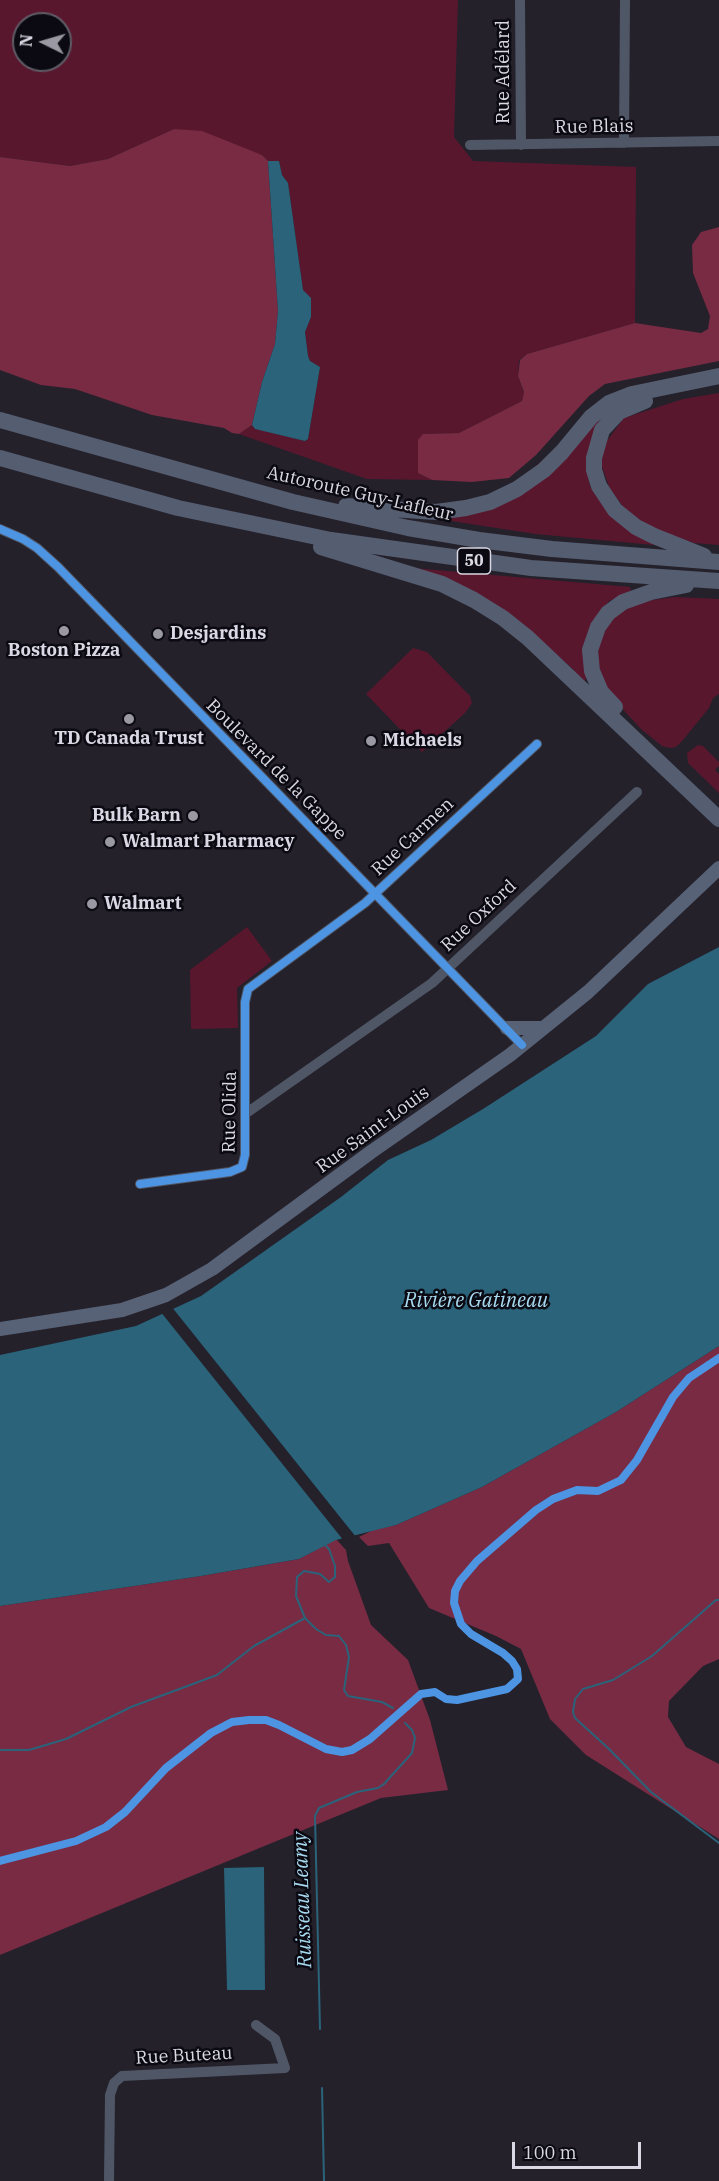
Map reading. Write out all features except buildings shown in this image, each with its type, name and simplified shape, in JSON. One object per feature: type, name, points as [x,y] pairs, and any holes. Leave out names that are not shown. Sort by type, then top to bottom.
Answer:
[{"type":"highway","points":[[293,502],[432,512],[481,505],[512,492],[540,474],[594,414],[609,403],[644,391],[719,376]]},
{"type":"highway","points":[[719,387],[640,402],[619,412],[608,422],[600,435],[595,449],[594,466],[602,492],[625,519],[651,535],[719,562]]},
{"type":"highway","name":"Autoroute Guy-Lafleur","points":[[0,420],[293,502],[399,526],[487,541],[584,552],[719,562]]},
{"type":"highway","name":"50","points":[[0,458],[160,503],[359,545],[564,571],[713,580]]},
{"type":"highway","points":[[242,522],[433,581],[484,606],[528,638],[719,819]]},
{"type":"highway","points":[[713,580],[651,592],[618,605],[604,618],[595,632],[591,644],[591,664],[596,683],[608,700],[719,803]]},
{"type":"main road","name":"Rue Saint-Louis","points":[[0,1329],[122,1311],[184,1285],[237,1252],[542,1029],[588,992],[719,868]]},
{"type":"main road","points":[[507,1028],[542,1029]]},
{"type":"street","name":"Rue Adélard","points":[[520,0],[521,145]]},
{"type":"street","points":[[624,143],[625,0]]},
{"type":"street","name":"Rue Blais","points":[[470,145],[719,141]]},
{"type":"street","name":"Boulevard de la Gappe","points":[[0,529],[38,548],[58,567],[522,1044]]},
{"type":"street","name":"Rue Carmen","points":[[248,989],[365,903],[537,744]]},
{"type":"street","name":"Rue Oxford","points":[[245,1114],[418,994],[637,792]]},
{"type":"street","name":"Rue Olida","points":[[140,1184],[237,1170],[244,1161],[245,1002],[248,989]]},
{"type":"street","name":"Rue Buteau","points":[[109,2181],[110,2095],[114,2083],[122,2076],[285,2068],[275,2039],[256,2025]]},
{"type":"shaded area","points":[[0,0],[458,0],[454,137],[473,161],[636,167],[635,323],[527,354],[519,360],[518,376],[524,393],[522,401],[459,433],[423,434],[418,473],[432,480],[367,479],[239,434],[252,425],[256,429],[305,441],[308,439],[320,367],[310,361],[308,356],[305,332],[311,317],[303,291],[288,183],[282,175],[279,161],[268,161],[262,155],[174,129],[108,159],[70,166],[0,157]]},
{"type":"shaded area","points":[[174,129],[202,131],[262,155],[268,161],[278,311],[275,344],[262,382],[252,425],[239,434],[224,428],[152,415],[75,389],[41,385],[0,370],[0,157],[70,166],[108,159]]},
{"type":"shaded area","points":[[719,227],[719,361],[605,384],[589,396],[536,455],[509,478],[472,482],[432,480],[418,473],[418,440],[423,434],[459,433],[522,401],[524,392],[518,376],[520,360],[527,354],[635,323],[701,333],[708,329],[710,316],[693,273],[692,245],[701,232]]},
{"type":"shaded area","points":[[719,393],[719,545],[694,543],[656,530],[627,512],[610,489],[601,464],[603,446],[624,418],[683,399]]},
{"type":"shaded area","points":[[606,407],[588,477],[590,486],[597,497],[649,538],[654,545],[535,534],[432,518],[487,507]]},
{"type":"shaded area","points":[[413,568],[630,587],[631,591],[609,601],[594,621],[587,676],[584,683],[573,669],[506,611]]},
{"type":"shaded area","points":[[675,597],[719,599],[719,694],[713,698],[709,708],[683,740],[676,747],[670,748],[662,746],[641,729],[606,691],[594,648],[614,616],[639,602]]},
{"type":"shaded area","points":[[413,648],[427,652],[470,696],[472,703],[465,713],[422,752],[366,694]]},
{"type":"shaded area","points":[[698,745],[703,746],[719,762],[715,770],[719,774],[719,793],[688,763],[687,753]]},
{"type":"shaded area","points":[[247,927],[272,961],[237,988],[238,1028],[191,1029],[190,970]]},
{"type":"shaded area","points":[[719,1346],[719,1659],[703,1666],[669,1701],[668,1717],[686,1747],[719,1764],[719,1839],[586,1755],[550,1719],[521,1649],[429,1608],[389,1543],[368,1546],[359,1537],[373,1530],[396,1525],[482,1487],[616,1412]]},
{"type":"shaded area","points":[[336,1539],[346,1550],[371,1625],[408,1660],[430,1720],[448,1790],[381,1798],[0,1955],[0,1606],[299,1559]]},
{"type":"water","points":[[268,161],[279,161],[282,175],[288,183],[303,290],[311,298],[311,317],[305,332],[308,356],[310,361],[320,367],[308,439],[305,441],[255,429],[252,425],[262,382],[275,344],[278,311]]},
{"type":"water","name":"Rivière Gatineau","points":[[719,947],[719,1346],[616,1412],[482,1487],[396,1525],[336,1540],[299,1559],[0,1606],[0,1355],[136,1326],[201,1296],[341,1197],[388,1160],[431,1140],[483,1109],[596,1036],[648,984]]},
{"type":"water","points":[[264,1867],[265,1990],[227,1990],[224,1868]]},
{"type":"pier","points":[[171,1306],[356,1537],[344,1541],[160,1311]]},
{"type":"waterway","name":"Ruisseau Leamy","points":[[325,1545],[329,1549],[335,1566],[335,1577],[329,1582],[320,1574],[304,1571],[297,1577],[296,1596],[305,1618],[326,1635],[339,1636],[346,1645],[349,1657],[344,1690],[348,1696],[382,1702],[393,1708]]},
{"type":"waterway","points":[[719,1600],[716,1600],[652,1656],[613,1680],[583,1689],[575,1699],[573,1712],[575,1718],[651,1792],[719,1843]]},
{"type":"waterway","points":[[0,1750],[29,1750],[66,1739],[131,1707],[217,1675],[254,1646],[305,1618]]},
{"type":"waterway","name":"Ruisseau Leamy","points":[[320,2029],[315,1816],[319,1808],[357,1792],[378,1788],[384,1784],[412,1753],[415,1738],[412,1730],[405,1723]]},
{"type":"waterway","name":"Ruisseau Leamy","points":[[322,2088],[324,2181]]},
{"type":"cycle path","points":[[0,529],[37,548],[58,567],[522,1045]]},
{"type":"cycle path","points":[[140,1184],[230,1172],[242,1167],[245,1155],[245,1002],[248,989],[365,903],[537,744]]},
{"type":"cycle path","points":[[0,1861],[76,1841],[106,1827],[125,1812],[166,1768],[211,1733],[232,1722],[266,1720],[326,1749],[342,1752],[352,1750],[370,1739],[421,1694],[435,1692],[446,1699],[457,1700],[507,1689],[518,1679],[517,1669],[503,1653],[471,1634],[461,1624],[454,1603],[455,1591],[460,1581],[477,1561],[536,1510],[553,1499],[577,1490],[598,1491],[621,1480],[637,1460],[673,1397],[689,1378],[719,1358]]},
{"type":"place","name":"Boston Pizza","points":[[64,631]]},
{"type":"place","name":"Desjardins","points":[[158,634]]},
{"type":"place","name":"TD Canada Trust","points":[[129,719]]},
{"type":"place","name":"Michaels","points":[[371,741]]},
{"type":"place","name":"Bulk Barn","points":[[193,816]]},
{"type":"place","name":"Walmart Pharmacy","points":[[110,842]]},
{"type":"place","name":"Walmart","points":[[92,904]]}]
